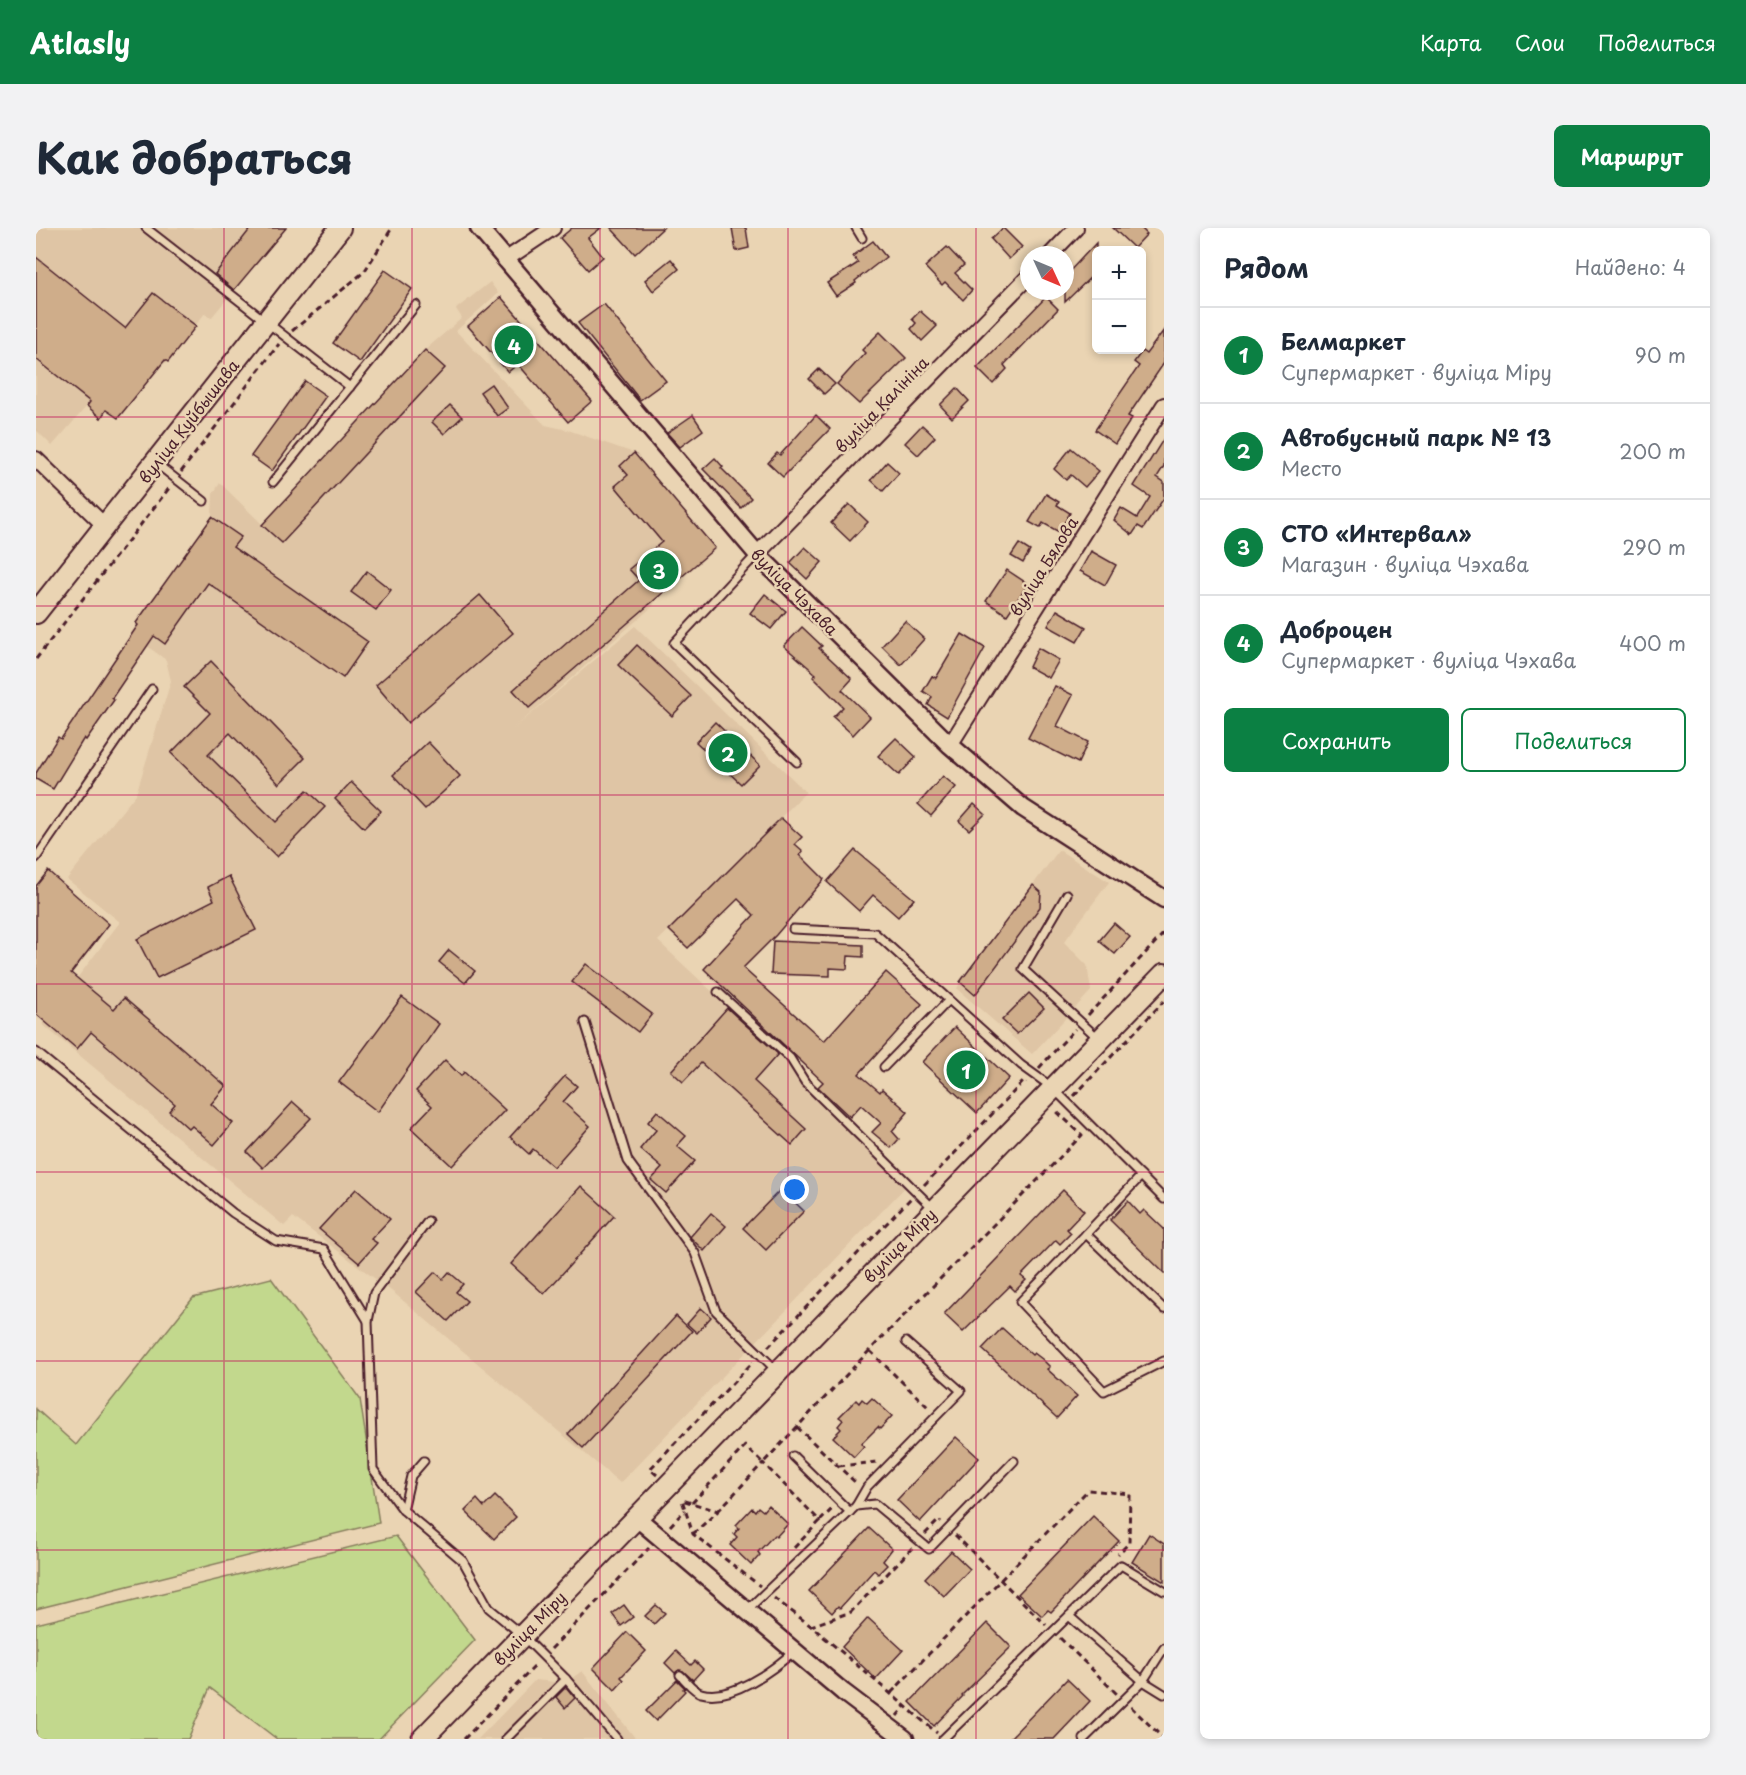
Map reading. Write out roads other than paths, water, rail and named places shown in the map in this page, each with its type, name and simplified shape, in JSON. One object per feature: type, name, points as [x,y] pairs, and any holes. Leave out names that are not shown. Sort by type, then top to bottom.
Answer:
[{"type":"main road","name":"вуліца Куйбышава","points":[[36,613],[340,228]]},
{"type":"main road","name":"вуліца Міру","points":[[422,1739],[1164,974]]},
{"type":"street","name":"вуліца Чэхава","points":[[478,228],[757,554],[950,745],[1023,808],[1164,899]]},
{"type":"street","points":[[505,260],[553,228]]},
{"type":"street","points":[[1059,246],[1076,228]]},
{"type":"street","name":"вуліца Калініна","points":[[757,554],[1020,285]]},
{"type":"street","name":"вуліца Бялова","points":[[950,745],[1164,405]]},
{"type":"street","points":[[36,459],[105,526]]},
{"type":"street","points":[[637,1518],[843,1692],[905,1739]]},
{"type":"lane","points":[[146,228],[350,387]]},
{"type":"lane","points":[[856,228],[862,238]]},
{"type":"lane","points":[[273,482],[416,304]]},
{"type":"lane","points":[[155,462],[204,501]]},
{"type":"lane","points":[[757,554],[674,643],[797,762]]},
{"type":"lane","points":[[36,858],[152,689]]},
{"type":"lane","points":[[1067,894],[1023,969],[1100,1040]]},
{"type":"lane","points":[[793,929],[875,933],[1033,1074],[1053,1088],[1164,1199]]},
{"type":"lane","points":[[718,992],[790,1058],[805,1082],[934,1209]]},
{"type":"lane","points":[[885,1067],[949,1000]]},
{"type":"lane","points":[[585,1022],[628,1161],[695,1253],[716,1311],[777,1372]]},
{"type":"lane","points":[[36,1052],[232,1213],[276,1241],[324,1249],[368,1321]]},
{"type":"lane","points":[[1141,1176],[1020,1302],[1104,1391],[1164,1361]]},
{"type":"lane","points":[[428,1221],[374,1293],[368,1321],[373,1469],[403,1510],[463,1561],[489,1608],[522,1635],[566,1679],[617,1739]]},
{"type":"lane","points":[[1086,1234],[1164,1308]]},
{"type":"lane","points":[[747,1610],[856,1506],[867,1488],[961,1390],[906,1342]]},
{"type":"lane","points":[[793,1456],[850,1512]]},
{"type":"lane","points":[[403,1510],[411,1476],[424,1461]]},
{"type":"lane","points":[[856,1506],[875,1504],[929,1549],[1014,1461]]},
{"type":"lane","points":[[941,1736],[1121,1565],[1164,1592]]},
{"type":"lane","points":[[1069,1616],[1143,1681],[1164,1694]]},
{"type":"lane","points":[[1084,1739],[1143,1681],[1164,1648]]},
{"type":"lane","points":[[680,1675],[699,1693],[725,1692],[741,1687],[775,1669],[795,1651]]},
{"type":"lane","points":[[506,1739],[566,1679]]},
{"type":"place","name":"Доброцен","points":[[514,345]]},
{"type":"place","name":"СТО «Интервал»","points":[[659,570]]},
{"type":"place","name":"Автобусный парк № 13","points":[[728,753]]},
{"type":"place","name":"Белмаркет","points":[[966,1070]]}]
